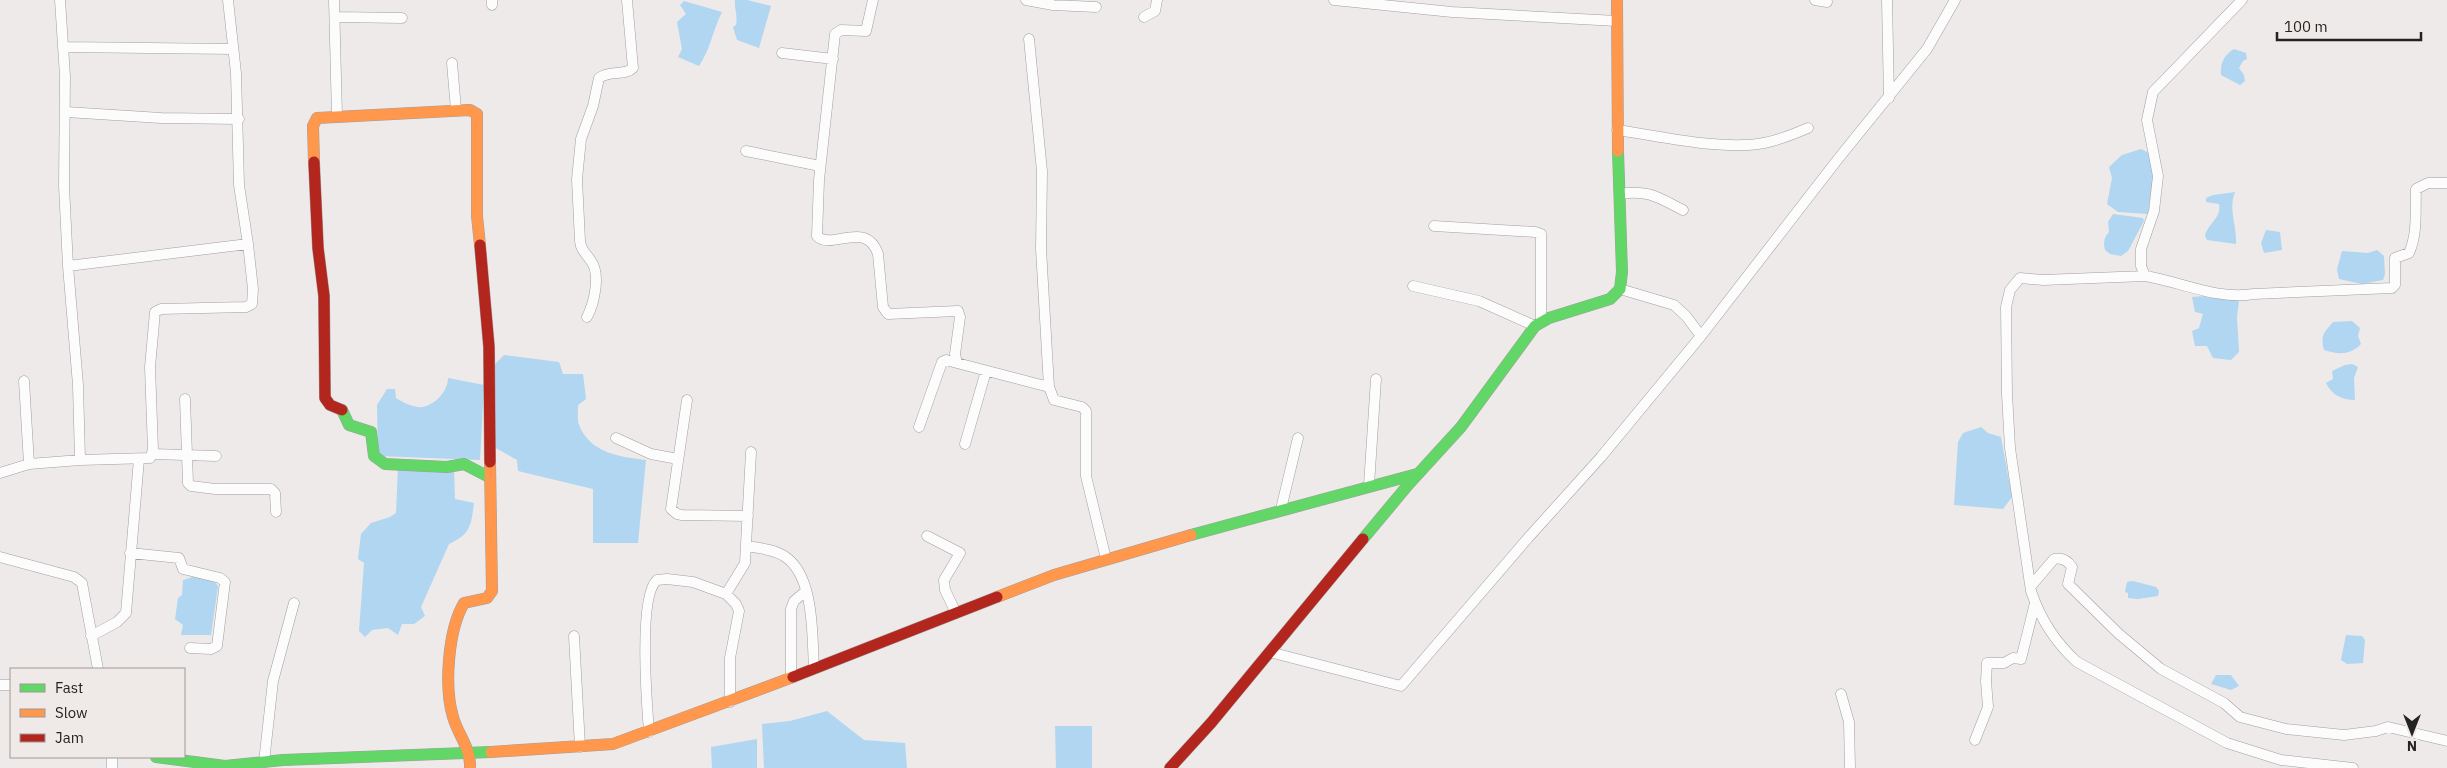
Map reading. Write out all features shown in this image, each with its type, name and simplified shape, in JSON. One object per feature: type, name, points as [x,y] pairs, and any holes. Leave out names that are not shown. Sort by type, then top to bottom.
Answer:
[{"type":"street","points":[[60,0],[66,112],[64,186],[68,266],[78,384],[80,460]]},
{"type":"street","points":[[0,473],[28,464],[150,458],[152,454],[150,367],[155,312],[161,309],[250,305],[254,299],[239,185],[239,119],[228,0]]},
{"type":"street","points":[[334,0],[337,116]]},
{"type":"street","points":[[587,317],[596,296],[593,266],[582,251],[580,241],[577,179],[581,139],[593,106],[599,78],[606,74],[630,71],[634,68],[627,0]]},
{"type":"street","points":[[873,0],[866,31],[841,30],[835,34],[820,166],[817,208],[818,237],[823,240],[858,236],[874,247],[878,254],[883,307],[888,314],[958,311],[960,317],[955,354],[957,363]]},
{"type":"street","points":[[1026,0],[1053,5],[1096,7]]},
{"type":"street","points":[[1144,17],[1155,11],[1157,0]]},
{"type":"street","points":[[1334,0],[1452,12],[1617,21]]},
{"type":"street","points":[[1413,286],[1479,302],[1538,323],[1610,299],[1620,289],[1622,272],[1617,130],[1617,0]]},
{"type":"street","points":[[1815,0],[1827,2]]},
{"type":"street","points":[[1887,0],[1889,98]]},
{"type":"street","points":[[1270,652],[1401,686],[1564,500],[1701,336],[1927,49],[1955,0]]},
{"type":"street","points":[[2145,276],[2141,266],[2141,249],[2154,211],[2158,176],[2147,120],[2153,92],[2242,0]]},
{"type":"street","points":[[335,17],[402,18]]},
{"type":"street","points":[[1029,39],[1042,171],[1042,259],[1049,387],[1054,400],[1082,407],[1086,411],[1086,476],[1106,559]]},
{"type":"street","points":[[63,47],[233,49]]},
{"type":"street","points":[[782,53],[833,59]]},
{"type":"street","points":[[452,63],[456,110]]},
{"type":"street","points":[[470,768],[470,754],[454,722],[449,694],[454,629],[458,610],[464,603],[487,598],[492,591],[489,477],[489,339],[477,216],[477,119],[474,110],[317,118],[313,126],[318,248],[324,296],[324,398],[330,404],[342,409],[350,424],[372,432],[373,453],[379,462],[390,465],[447,467],[464,464],[489,477]]},
{"type":"street","points":[[66,112],[161,118],[239,119]]},
{"type":"street","points":[[1617,130],[1689,140],[1752,144],[1776,140],[1808,128]]},
{"type":"street","points":[[746,151],[820,166]]},
{"type":"street","points":[[2353,768],[2281,760],[2221,740],[2077,662],[2054,638],[2035,603],[2031,586],[2010,448],[2005,330],[2007,298],[2016,281],[2025,277],[2042,280],[2145,276],[2168,280],[2222,296],[2237,297],[2254,294],[2392,288],[2395,285],[2395,258],[2399,255],[2410,253],[2412,248],[2416,228],[2416,189],[2428,183],[2447,183]]},
{"type":"street","points":[[1620,194],[1639,191],[1650,193],[1683,210]]},
{"type":"street","points":[[1170,768],[1211,723],[1386,510],[1461,427],[1538,323],[1541,234],[1434,226]]},
{"type":"street","points":[[68,266],[248,244]]},
{"type":"street","points":[[1620,289],[1674,305],[1686,316],[1701,336]]},
{"type":"street","points":[[919,427],[942,362],[946,360],[1049,387]]},
{"type":"street","points":[[965,444],[986,371]]},
{"type":"street","points":[[1369,485],[1376,379]]},
{"type":"street","points":[[24,381],[28,464]]},
{"type":"street","points":[[185,399],[188,482],[191,486],[215,489],[271,489],[275,494],[276,512]]},
{"type":"street","points":[[687,400],[670,505],[673,512],[682,515],[748,516]]},
{"type":"street","points":[[616,438],[651,454],[678,459]]},
{"type":"street","points":[[1281,509],[1298,438]]},
{"type":"street","points":[[726,594],[742,570],[746,546],[751,452]]},
{"type":"street","points":[[152,454],[216,456]]},
{"type":"street","points":[[92,636],[117,622],[126,613],[139,459]]},
{"type":"street","points":[[164,758],[225,766],[264,762],[371,762],[613,744],[730,702],[1045,579],[1106,559],[1281,509],[1417,474]]},
{"type":"street","points":[[927,536],[960,553],[944,580],[945,590],[956,613]]},
{"type":"street","points":[[746,546],[774,552],[786,558],[797,571],[806,591],[810,607],[814,669]]},
{"type":"street","points":[[130,553],[179,558],[183,569],[220,578],[225,582],[217,646],[211,649],[190,648]]},
{"type":"street","points":[[0,557],[74,577],[82,583],[98,668]]},
{"type":"street","points":[[2031,586],[2054,559],[2058,558],[2068,562],[2072,567],[2068,584],[2119,634],[2161,669],[2224,702],[2240,717],[2286,729],[2344,735],[2376,731],[2388,727],[2447,741]]},
{"type":"street","points":[[649,732],[646,696],[646,624],[653,584],[661,580],[693,582],[726,594],[736,604],[739,611],[730,658],[730,702]]},
{"type":"street","points":[[791,678],[791,609],[794,601],[806,591]]},
{"type":"street","points":[[264,762],[273,681],[294,603]]},
{"type":"street","points":[[1975,740],[1988,707],[1987,664],[2004,664],[2013,658],[2021,659],[2035,603]]},
{"type":"street","points":[[574,636],[580,747]]},
{"type":"street","points":[[1841,694],[1848,722],[1850,768]]},
{"type":"water","points":[[735,0],[747,0],[771,6],[759,48],[737,40],[733,27],[736,25]]},
{"type":"water","points":[[684,1],[722,12],[699,66],[678,57],[682,49],[677,22],[686,14],[680,5]]},
{"type":"water","points":[[2234,49],[2246,53],[2247,59],[2243,61],[2239,68],[2244,75],[2245,81],[2240,85],[2221,75],[2223,60]]},
{"type":"water","points":[[2141,149],[2149,153],[2153,178],[2148,214],[2118,212],[2107,204],[2112,178],[2109,167],[2122,155]]},
{"type":"water","points":[[2235,192],[2232,205],[2236,244],[2207,240],[2205,236],[2217,217],[2219,204],[2206,202],[2206,198],[2213,195]]},
{"type":"water","points":[[2113,214],[2143,218],[2144,221],[2128,251],[2121,256],[2110,254],[2104,247],[2105,238],[2109,232],[2108,222]]},
{"type":"water","points":[[2266,230],[2280,232],[2282,250],[2264,253],[2261,243]]},
{"type":"water","points":[[2377,250],[2384,256],[2385,274],[2383,280],[2362,284],[2339,279],[2337,269],[2342,251],[2368,253]]},
{"type":"water","points":[[2217,295],[2239,301],[2237,317],[2239,352],[2231,360],[2213,358],[2207,346],[2195,346],[2192,331],[2199,328],[2203,314],[2195,312],[2192,297]]},
{"type":"water","points":[[2352,321],[2360,328],[2358,336],[2361,344],[2357,348],[2344,353],[2324,350],[2322,341],[2324,334],[2333,322]]},
{"type":"water","points":[[504,355],[559,362],[563,374],[583,374],[586,399],[578,405],[578,421],[584,434],[590,442],[607,452],[646,460],[638,543],[593,543],[593,489],[518,471],[517,460],[494,447],[495,364]]},
{"type":"water","points":[[2352,364],[2358,367],[2354,378],[2355,400],[2338,396],[2331,391],[2326,383],[2333,379],[2332,371]]},
{"type":"water","points":[[448,378],[484,385],[480,460],[378,456],[377,405],[387,389],[395,389],[396,398],[402,402],[423,407],[437,400],[444,392]]},
{"type":"water","points":[[1981,427],[1988,433],[2001,437],[2012,497],[2003,509],[1954,505],[1958,442],[1963,433]]},
{"type":"water","points":[[398,467],[454,470],[455,499],[474,503],[471,523],[462,536],[449,544],[421,607],[425,616],[414,624],[402,624],[398,635],[388,628],[372,630],[365,637],[359,631],[364,563],[358,559],[361,534],[371,523],[396,513]]},
{"type":"water","points":[[196,576],[210,576],[218,586],[211,635],[181,635],[183,625],[175,619],[178,598],[182,595],[183,580]]},
{"type":"water","points":[[2133,581],[2156,587],[2159,591],[2158,596],[2138,599],[2128,598],[2128,593],[2125,592],[2127,582]]},
{"type":"water","points":[[2346,635],[2362,636],[2365,640],[2363,663],[2347,664],[2341,660]]},
{"type":"water","points":[[2216,675],[2231,675],[2239,686],[2231,690],[2211,684]]},
{"type":"water","points":[[827,711],[864,740],[905,743],[907,768],[764,768],[762,724],[790,721]]},
{"type":"water","points":[[1055,726],[1092,726],[1092,768],[1056,768]]},
{"type":"water","points":[[757,739],[757,768],[712,768],[711,747]]},
{"type":"traffic: fast","points":[[1363,539],[1408,485],[1461,427],[1535,326],[1549,318],[1610,299],[1620,289],[1622,272],[1618,151]]},
{"type":"traffic: fast","points":[[342,410],[349,425],[371,432],[374,456],[385,464],[447,467],[464,464],[489,477]]},
{"type":"traffic: fast","points":[[1191,535],[1417,474]]},
{"type":"traffic: fast","points":[[164,758],[225,766],[283,760],[491,752]]},
{"type":"traffic: slow","points":[[1617,0],[1618,151]]},
{"type":"traffic: slow","points":[[314,162],[313,126],[317,118],[470,110],[477,114],[477,216],[480,245]]},
{"type":"traffic: slow","points":[[470,768],[468,754],[455,724],[450,705],[449,659],[454,628],[464,603],[487,598],[492,591],[490,462]]},
{"type":"traffic: slow","points":[[997,597],[1054,575],[1191,535]]},
{"type":"traffic: slow","points":[[491,752],[613,744],[793,677]]},
{"type":"traffic: jam","points":[[314,162],[318,248],[324,296],[325,398],[330,405],[342,410]]},
{"type":"traffic: jam","points":[[480,245],[489,347],[490,462]]},
{"type":"traffic: jam","points":[[1170,768],[1211,723],[1363,539]]},
{"type":"traffic: jam","points":[[793,677],[997,597]]}]
